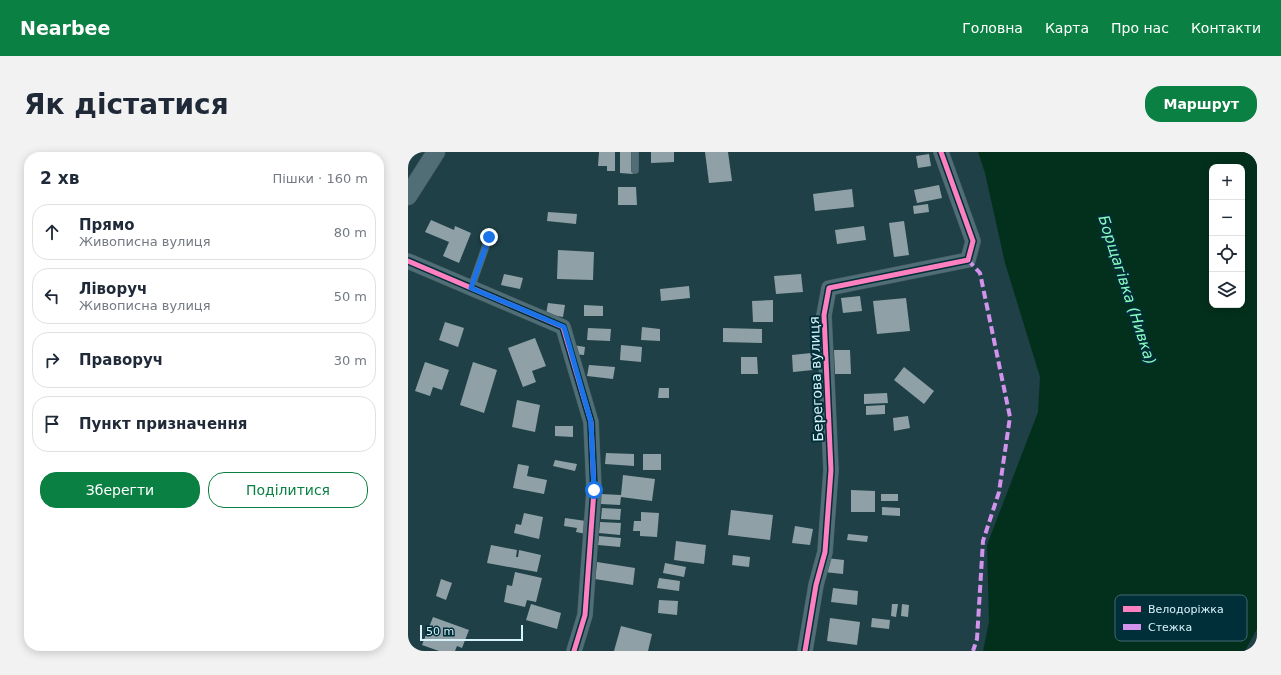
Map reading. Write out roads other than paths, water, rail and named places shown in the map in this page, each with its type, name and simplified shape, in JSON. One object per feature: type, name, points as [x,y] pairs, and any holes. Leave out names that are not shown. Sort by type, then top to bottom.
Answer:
[{"type":"street","points":[[408,196],[436,152]]},
{"type":"street","name":"Берегова вулиця","points":[[805,651],[816,585],[825,552],[831,470],[824,315],[829,288],[968,260],[973,241],[941,152]]},
{"type":"street","points":[[408,261],[564,327],[591,422],[594,490],[586,607],[574,651]]},
{"type":"lane","points":[[635,152],[635,170]]},
{"type":"lane","points":[[471,288],[489,237]]},
{"type":"water","name":"Борщагівка (Нивка)","points":[[978,152],[1257,152],[1257,629],[1245,651],[983,651],[989,622],[987,545],[1038,412],[1040,377],[1005,263],[985,173]]}]
